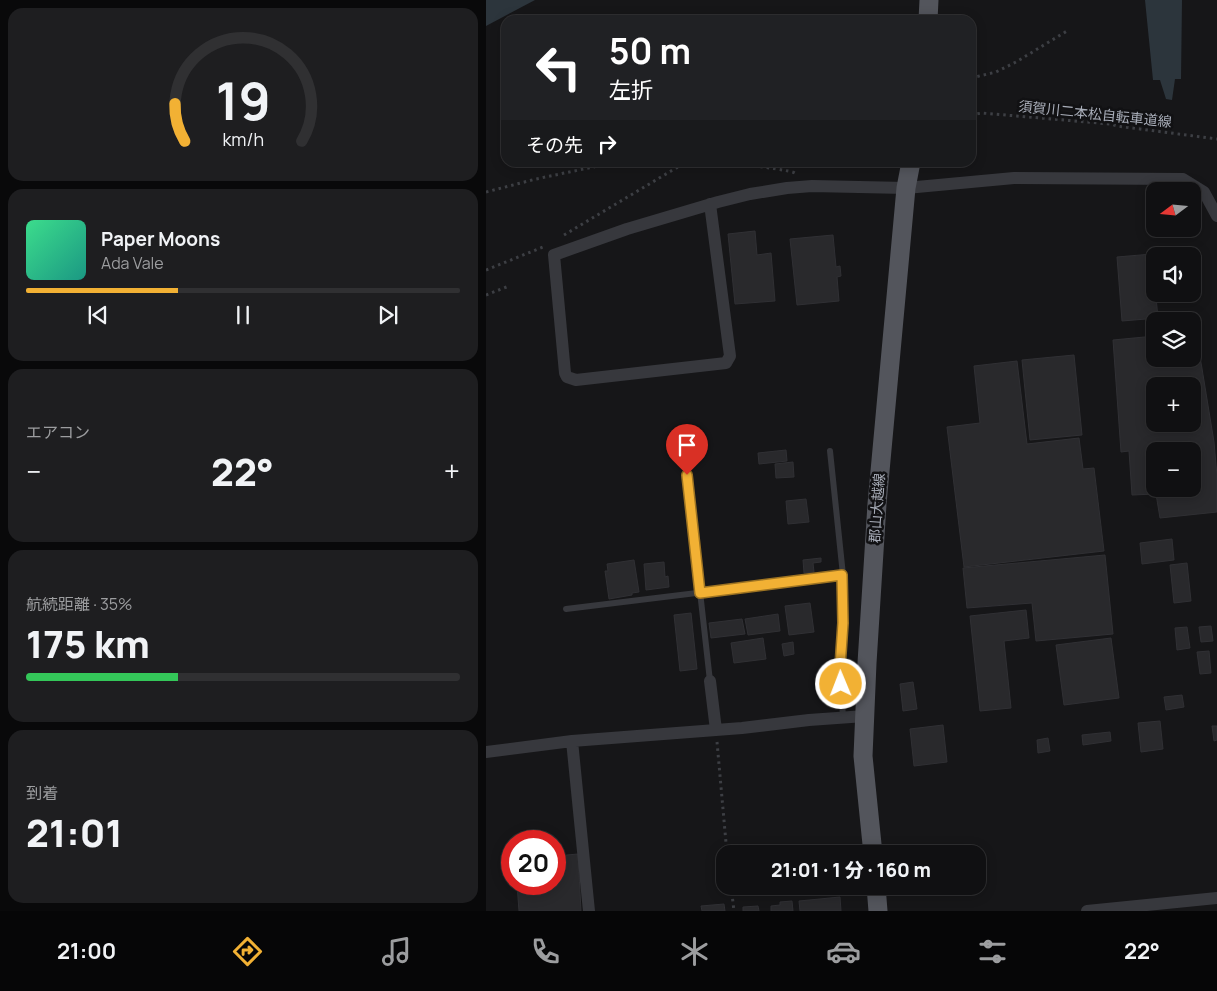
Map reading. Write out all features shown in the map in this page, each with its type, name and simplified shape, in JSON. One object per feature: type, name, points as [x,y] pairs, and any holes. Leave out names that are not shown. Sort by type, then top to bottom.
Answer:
[{"type":"main road","points":[[928,15],[929,0]]},
{"type":"main road","name":"郡山大越線","points":[[872,845],[864,756],[867,663],[876,504],[906,188],[910,167]]},
{"type":"main road","points":[[877,895],[878,911]]},
{"type":"street","points":[[710,204],[730,356],[726,363],[576,380],[568,377],[565,373],[550,250],[710,204],[750,194],[812,186],[906,188],[1014,178],[1182,178],[1204,192],[1217,216]]},
{"type":"street","points":[[710,681],[716,730]]},
{"type":"street","points":[[486,752],[572,741],[865,716]]},
{"type":"street","points":[[572,741],[589,911]]},
{"type":"street","points":[[1087,911],[1165,907],[1217,898]]},
{"type":"lane","points":[[830,451],[842,575],[843,623],[840,667],[843,718]]},
{"type":"lane","points":[[687,475],[710,681]]},
{"type":"lane","points":[[566,609],[842,575]]},
{"type":"path","points":[[976,77],[996,72],[1067,32]]},
{"type":"path","name":"須賀川二本松自転車道線","points":[[976,114],[982,113],[1110,124],[1217,139]]},
{"type":"path","points":[[486,192],[593,167]]},
{"type":"path","points":[[486,270],[550,250],[679,167]]},
{"type":"path","points":[[760,167],[792,171],[812,186]]},
{"type":"path","points":[[486,295],[509,286]]},
{"type":"path","points":[[716,730],[726,845]]},
{"type":"path","points":[[732,895],[734,911]]},
{"type":"shaded area","points":[[486,0],[535,0],[507,15],[501,15],[501,18],[486,26]]},
{"type":"shaded area","points":[[1145,0],[1182,0],[1181,79],[1175,79],[1172,100],[1166,99],[1160,80],[1153,80]]},
{"type":"building","points":[[755,231],[757,255],[771,253],[775,301],[735,304],[728,234]]},
{"type":"building","points":[[833,235],[836,267],[840,266],[841,276],[837,277],[839,301],[797,305],[790,239]]},
{"type":"building","points":[[1146,255],[1146,302],[1156,302],[1157,312],[1146,312],[1146,319],[1122,321],[1117,257]]},
{"type":"building","points":[[1146,337],[1146,367],[1201,367],[1201,363],[1214,442],[1217,476],[1217,512],[1160,518],[1156,497],[1201,497],[1201,442],[1146,442],[1146,494],[1132,495],[1129,451],[1121,452],[1113,340]]},
{"type":"building","points":[[1074,355],[1082,435],[1030,440],[1022,360]]},
{"type":"building","points":[[1017,361],[1027,444],[1079,438],[1083,469],[1094,468],[1104,551],[964,567],[947,427],[980,423],[974,366]]},
{"type":"building","points":[[786,450],[787,461],[759,464],[758,453]]},
{"type":"building","points":[[793,462],[794,477],[776,478],[775,464]]},
{"type":"building","points":[[806,499],[809,522],[788,524],[786,501]]},
{"type":"building","points":[[1172,539],[1174,560],[1142,564],[1140,543]]},
{"type":"building","points":[[1105,555],[1113,634],[1036,641],[1032,603],[967,608],[963,568]]},
{"type":"building","points":[[821,558],[821,562],[813,563],[814,572],[804,573],[803,560]]},
{"type":"building","points":[[634,560],[639,592],[609,599],[605,571],[608,571],[607,564]]},
{"type":"building","points":[[664,562],[665,577],[668,576],[669,587],[646,590],[644,564]]},
{"type":"building","points":[[1187,563],[1191,601],[1174,603],[1170,565]]},
{"type":"building","points":[[810,603],[814,632],[789,635],[785,606]]},
{"type":"building","points":[[1026,610],[1029,638],[1004,641],[1011,708],[980,711],[970,616]]},
{"type":"building","points":[[691,613],[697,669],[680,671],[674,615]]},
{"type":"building","points":[[778,614],[780,631],[748,635],[745,619]]},
{"type":"building","points":[[742,619],[745,634],[711,638],[709,623]]},
{"type":"building","points":[[1211,626],[1213,641],[1201,642],[1199,627]]},
{"type":"building","points":[[1187,627],[1190,648],[1177,650],[1175,628]]},
{"type":"building","points":[[763,638],[766,659],[734,663],[731,643]]},
{"type":"building","points":[[1111,638],[1119,698],[1064,705],[1056,645]]},
{"type":"building","points":[[793,642],[794,654],[784,656],[782,644]]},
{"type":"building","points":[[1209,651],[1211,673],[1200,674],[1197,652]]},
{"type":"building","points":[[913,682],[917,709],[903,711],[900,684]]},
{"type":"building","points":[[1182,695],[1184,707],[1166,710],[1164,697]]},
{"type":"building","points":[[1160,721],[1163,749],[1141,752],[1138,723]]},
{"type":"building","points":[[943,725],[947,762],[914,766],[910,729]]},
{"type":"building","points":[[1212,726],[1217,726],[1217,740],[1214,741]]},
{"type":"building","points":[[1110,732],[1111,741],[1083,745],[1082,735]]},
{"type":"building","points":[[1048,738],[1050,751],[1038,753],[1037,740]]},
{"type":"building","points":[[578,854],[581,911],[519,911],[518,895],[566,895],[566,855]]},
{"type":"building","points":[[840,897],[841,911],[800,911],[799,901]]},
{"type":"building","points":[[792,901],[793,911],[771,911],[771,906],[780,905],[780,902]]},
{"type":"building","points":[[724,904],[725,911],[702,911],[701,906]]},
{"type":"building","points":[[758,906],[759,911],[743,911],[743,907]]},
{"type":"route","points":[[687,475],[700,593],[842,575],[841,684]]}]
